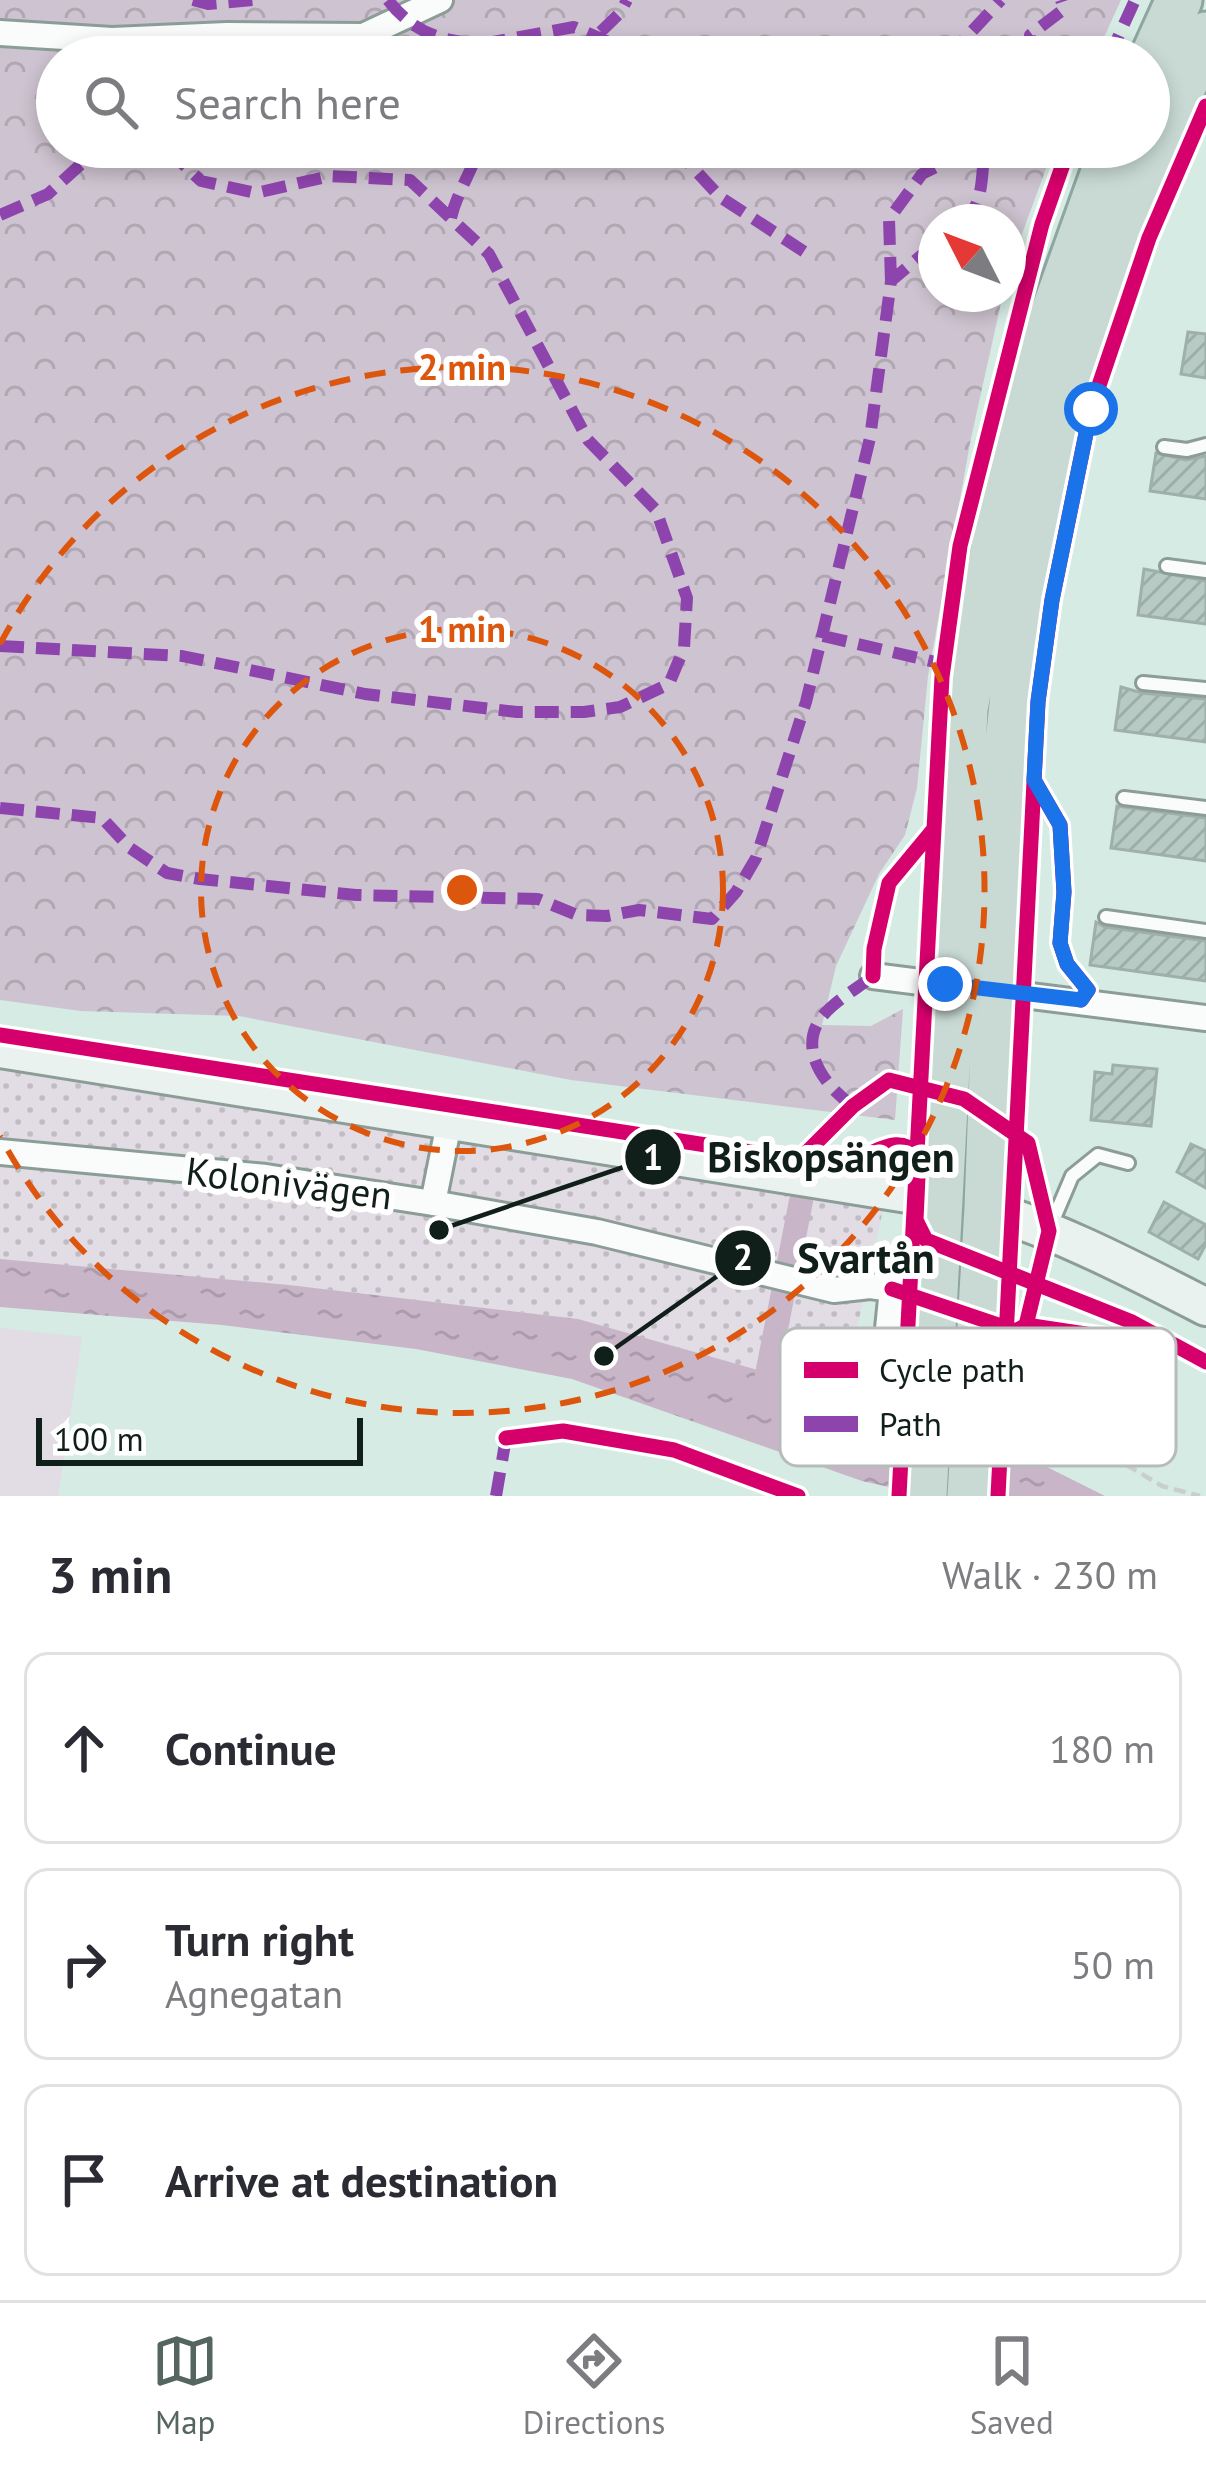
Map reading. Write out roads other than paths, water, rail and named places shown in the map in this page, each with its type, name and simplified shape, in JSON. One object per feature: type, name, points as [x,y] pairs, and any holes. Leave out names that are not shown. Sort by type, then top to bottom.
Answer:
[{"type":"highway","points":[[1163,36],[1179,0]]},
{"type":"highway","points":[[1170,115],[1206,35]]},
{"type":"highway","points":[[980,1328],[987,1208],[979,862],[965,709],[1006,476],[1036,368],[1107,168]]},
{"type":"highway","points":[[939,1328],[979,862],[1015,656],[1052,470],[1087,334],[1146,168]]},
{"type":"highway","points":[[924,1496],[927,1466]]},
{"type":"highway","points":[[970,1496],[972,1466]]},
{"type":"street","points":[[189,36],[363,36],[440,0]]},
{"type":"street","points":[[0,33],[48,36]]},
{"type":"street","points":[[873,976],[1206,1018]]},
{"type":"street","points":[[0,1049],[919,1194],[992,1210],[1049,1232],[1206,1307]]},
{"type":"street","points":[[433,1203],[450,1118]]},
{"type":"street","name":"Kolonivägen","points":[[0,1152],[266,1177],[597,1232],[834,1289],[892,1289],[888,1328]]},
{"type":"lane","points":[[1164,447],[1187,450],[1206,445]]},
{"type":"lane","points":[[1167,566],[1206,571]]},
{"type":"lane","points":[[1143,683],[1206,689]]},
{"type":"lane","points":[[1124,798],[1206,808]]},
{"type":"lane","points":[[1106,917],[1206,931]]},
{"type":"lane","points":[[1049,1232],[1072,1176],[1098,1155],[1128,1162]]},
{"type":"water","points":[[0,1259],[289,1285],[578,1319],[780,1376],[780,1452],[572,1379],[416,1349],[222,1325],[0,1307]]},
{"type":"water","points":[[819,1466],[1045,1466],[1105,1496],[930,1496]]},
{"type":"waterway","points":[[761,1405],[801,1201]]},
{"type":"place","name":"Biskopsängen","points":[[439,1230]]},
{"type":"place","name":"Svartån","points":[[604,1356]]}]
